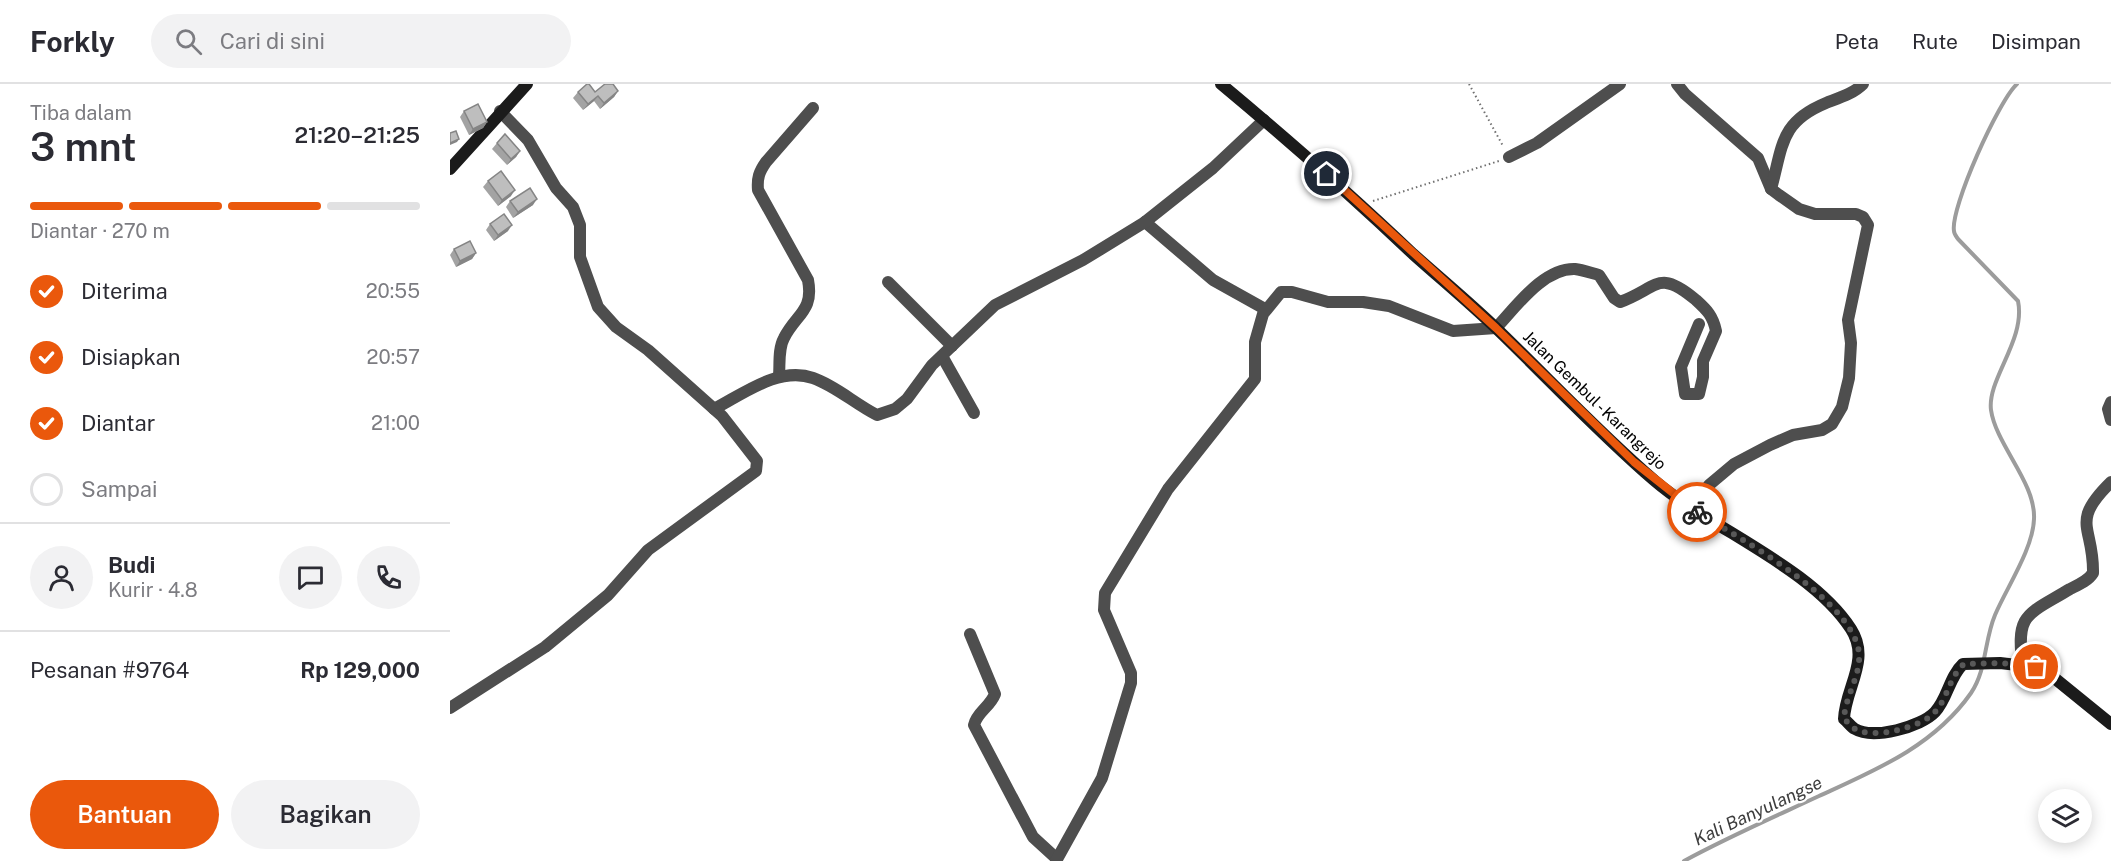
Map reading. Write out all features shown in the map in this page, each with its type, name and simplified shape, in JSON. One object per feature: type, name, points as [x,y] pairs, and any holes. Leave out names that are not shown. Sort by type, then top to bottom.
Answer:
[{"type":"street","name":"Jalan Gembul - Karangrejo","points":[[1221,84],[1358,201],[1496,328],[1634,462],[1696,511],[1792,574],[1828,603],[1852,631],[1858,647],[1859,665],[1844,719],[1854,729],[1887,732],[1922,722],[1936,711],[1955,672],[1964,664],[2000,663],[2023,667]]},
{"type":"street","points":[[1509,157],[1537,143],[1620,84]]},
{"type":"street","points":[[1677,84],[1685,94],[1758,158],[1771,189],[1799,209],[1815,214],[1856,214],[1868,225],[1848,320],[1851,343],[1849,378],[1842,407],[1832,424],[1822,430],[1793,435],[1734,464],[1710,485],[1696,511]]},
{"type":"street","points":[[1771,189],[1784,141],[1795,120],[1805,112],[1854,92],[1863,84]]},
{"type":"street","points":[[450,169],[522,86]]},
{"type":"street","points":[[779,376],[782,341],[803,314],[811,294],[808,280],[758,190],[757,181],[759,172],[766,162],[813,108]]},
{"type":"street","points":[[450,708],[545,647],[608,595],[648,550],[756,471],[757,461],[714,409],[648,350],[616,327],[598,307],[579,257],[580,225],[573,207],[556,188],[528,140],[500,111]]},
{"type":"street","points":[[714,409],[779,376],[801,375],[814,378],[877,415],[885,414],[907,399],[942,356],[1009,296],[1068,268],[1145,222],[1214,168],[1264,120]]},
{"type":"street","points":[[1145,222],[1213,280],[1265,309]]},
{"type":"street","points":[[970,634],[995,694],[991,704],[976,717],[974,725],[1033,837],[1056,860],[1101,778],[1131,683],[1131,673],[1104,610],[1105,593],[1168,489],[1255,379],[1255,342],[1265,309],[1281,292],[1292,292],[1328,302],[1363,302],[1389,306],[1453,331],[1496,328],[1536,287],[1556,272],[1575,269],[1599,275],[1614,298],[1620,302],[1662,283],[1677,284],[1709,312],[1716,331],[1703,361],[1702,388],[1698,394],[1692,396],[1685,394],[1681,367],[1699,324]]},
{"type":"street","points":[[888,282],[952,346]]},
{"type":"street","points":[[942,356],[974,413]]},
{"type":"street","points":[[2111,402],[2108,409],[2111,420]]},
{"type":"street","points":[[2111,482],[2094,498],[2085,518],[2093,573],[2034,611],[2020,626],[2019,641],[2023,667],[2042,668],[2111,724]]},
{"type":"path","points":[[1358,201],[1384,200],[1415,186],[1479,170],[1509,157],[1468,84]]},
{"type":"building","points":[[587,84],[595,92],[605,84],[613,84],[618,91],[604,103],[598,96],[588,104],[578,92]]},
{"type":"building","points":[[478,104],[487,122],[473,129],[464,111]]},
{"type":"building","points":[[456,131],[459,139],[450,143],[450,133]]},
{"type":"building","points":[[505,134],[520,151],[511,159],[497,143]]},
{"type":"building","points":[[501,171],[515,190],[502,200],[488,181]]},
{"type":"building","points":[[530,188],[537,199],[518,212],[510,201]]},
{"type":"building","points":[[504,214],[512,225],[498,235],[490,224]]},
{"type":"building","points":[[470,241],[476,253],[460,261],[454,249]]},
{"type":"waterway","name":"Kali Banyulangse","points":[[1684,861],[1902,755],[1940,728],[1956,712],[1976,684],[1983,665],[1991,625],[2029,543],[2034,519],[2029,492],[2000,437],[1991,410],[1991,398],[1995,385],[2017,330],[2018,301],[1958,239],[1954,232],[1960,201],[1977,155],[1999,110],[2017,84]]},
{"type":"way so far","points":[[1697,512],[1768,556],[1792,574],[1828,603],[1852,631],[1858,647],[1859,665],[1844,719],[1854,729],[1887,732],[1916,725],[1928,719],[1936,711],[1955,672],[1964,664],[2000,663],[2036,667]]},
{"type":"route","points":[[1327,174],[1496,328],[1564,397],[1634,462],[1697,512]]}]
